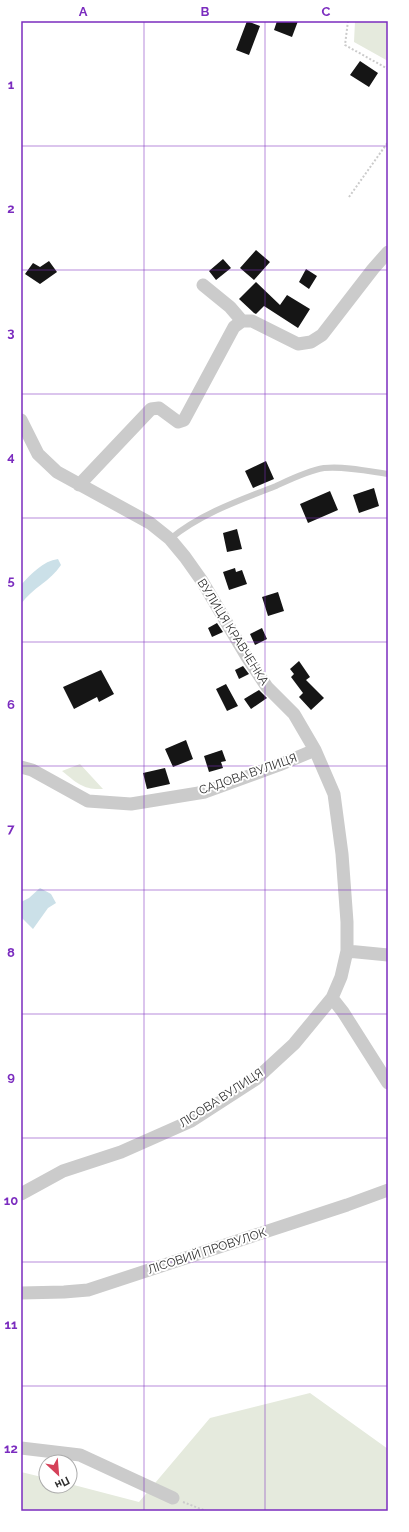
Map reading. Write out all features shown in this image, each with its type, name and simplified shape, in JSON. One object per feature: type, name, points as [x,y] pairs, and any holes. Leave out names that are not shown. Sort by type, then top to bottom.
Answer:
[{"type":"street","points":[[79,485],[151,409],[159,408],[178,422],[184,420],[234,327],[242,321],[252,321],[298,344],[311,342],[322,335],[388,252]]},
{"type":"street","points":[[203,286],[230,307],[242,321]]},
{"type":"street","name":"ВУЛИЦЯ КРАВЧЕНКА","points":[[21,420],[38,454],[57,472],[150,523],[170,539],[185,557],[202,582],[247,657],[267,687],[294,714],[315,750],[334,794],[342,854],[347,922],[347,951],[342,977],[332,998]]},
{"type":"street","name":"САДОВА ВУЛИЦЯ","points":[[21,767],[32,770],[88,801],[131,804],[205,792],[315,750]]},
{"type":"street","points":[[347,951],[388,955]]},
{"type":"street","points":[[332,998],[343,1012],[388,1083]]},
{"type":"street","name":"ЛІСОВА ВУЛИЦЯ","points":[[21,1194],[63,1171],[121,1152],[191,1121],[256,1079],[294,1044],[332,998]]},
{"type":"street","name":"ЛІСОВИЙ ПРОВУЛОК","points":[[21,1293],[88,1290],[388,1190]]},
{"type":"street","points":[[21,1448],[80,1455],[173,1498]]},
{"type":"lane","points":[[170,539],[180,531],[226,506],[309,472],[325,468],[355,469],[388,474]]},
{"type":"path","points":[[348,21],[345,45],[388,69]]},
{"type":"path","points":[[349,196],[388,142]]},
{"type":"path","points":[[173,1498],[206,1511]]},
{"type":"shaded area","points":[[355,21],[388,21],[388,61],[354,42]]},
{"type":"shaded area","points":[[80,764],[103,789],[85,787],[62,771]]},
{"type":"shaded area","points":[[310,1393],[388,1449],[388,1511],[21,1511],[21,1472],[38,1476],[38,1494],[78,1494],[78,1486],[139,1502],[210,1418]]},
{"type":"water","points":[[58,559],[61,565],[57,571],[30,593],[21,604],[21,585],[42,565]]},
{"type":"water","points":[[40,888],[51,894],[56,903],[48,908],[33,929],[21,917],[21,902],[29,898]]},
{"type":"building","points":[[247,21],[260,26],[249,55],[236,50]]},
{"type":"building","points":[[277,21],[298,21],[292,37],[274,30]]},
{"type":"building","points":[[360,61],[378,73],[369,87],[350,75]]},
{"type":"building","points":[[256,250],[270,262],[254,280],[240,268]]},
{"type":"building","points":[[223,259],[231,268],[216,280],[209,271]]},
{"type":"building","points":[[49,261],[57,272],[40,284],[25,274],[33,263],[40,267]]},
{"type":"building","points":[[306,269],[317,276],[309,289],[299,282]]},
{"type":"building","points":[[256,282],[280,305],[287,295],[310,309],[298,328],[264,306],[256,314],[239,299]]},
{"type":"building","points":[[266,461],[274,479],[253,488],[245,471]]},
{"type":"building","points":[[374,488],[379,506],[359,513],[353,495]]},
{"type":"building","points":[[330,491],[338,510],[308,523],[300,504]]},
{"type":"building","points":[[237,529],[242,549],[227,552],[223,533]]},
{"type":"building","points":[[235,568],[236,572],[242,570],[247,584],[229,590],[223,572]]},
{"type":"building","points":[[278,592],[284,611],[268,616],[262,597]]},
{"type":"building","points":[[217,623],[223,632],[212,637],[208,628]]},
{"type":"building","points":[[262,628],[267,639],[255,645],[250,634]]},
{"type":"building","points":[[299,661],[310,677],[306,680],[324,698],[311,710],[299,697],[303,693],[291,677],[294,674],[290,669]]},
{"type":"building","points":[[243,666],[249,674],[239,679],[235,670]]},
{"type":"building","points":[[101,670],[114,694],[99,702],[97,697],[74,709],[63,687]]},
{"type":"building","points":[[226,684],[238,706],[227,711],[216,689]]},
{"type":"building","points":[[259,690],[267,698],[251,709],[244,699]]},
{"type":"building","points":[[186,740],[193,759],[173,767],[165,749]]},
{"type":"building","points":[[222,750],[226,761],[221,762],[223,768],[209,772],[204,756]]},
{"type":"building","points":[[165,768],[170,784],[147,789],[143,773]]}]
